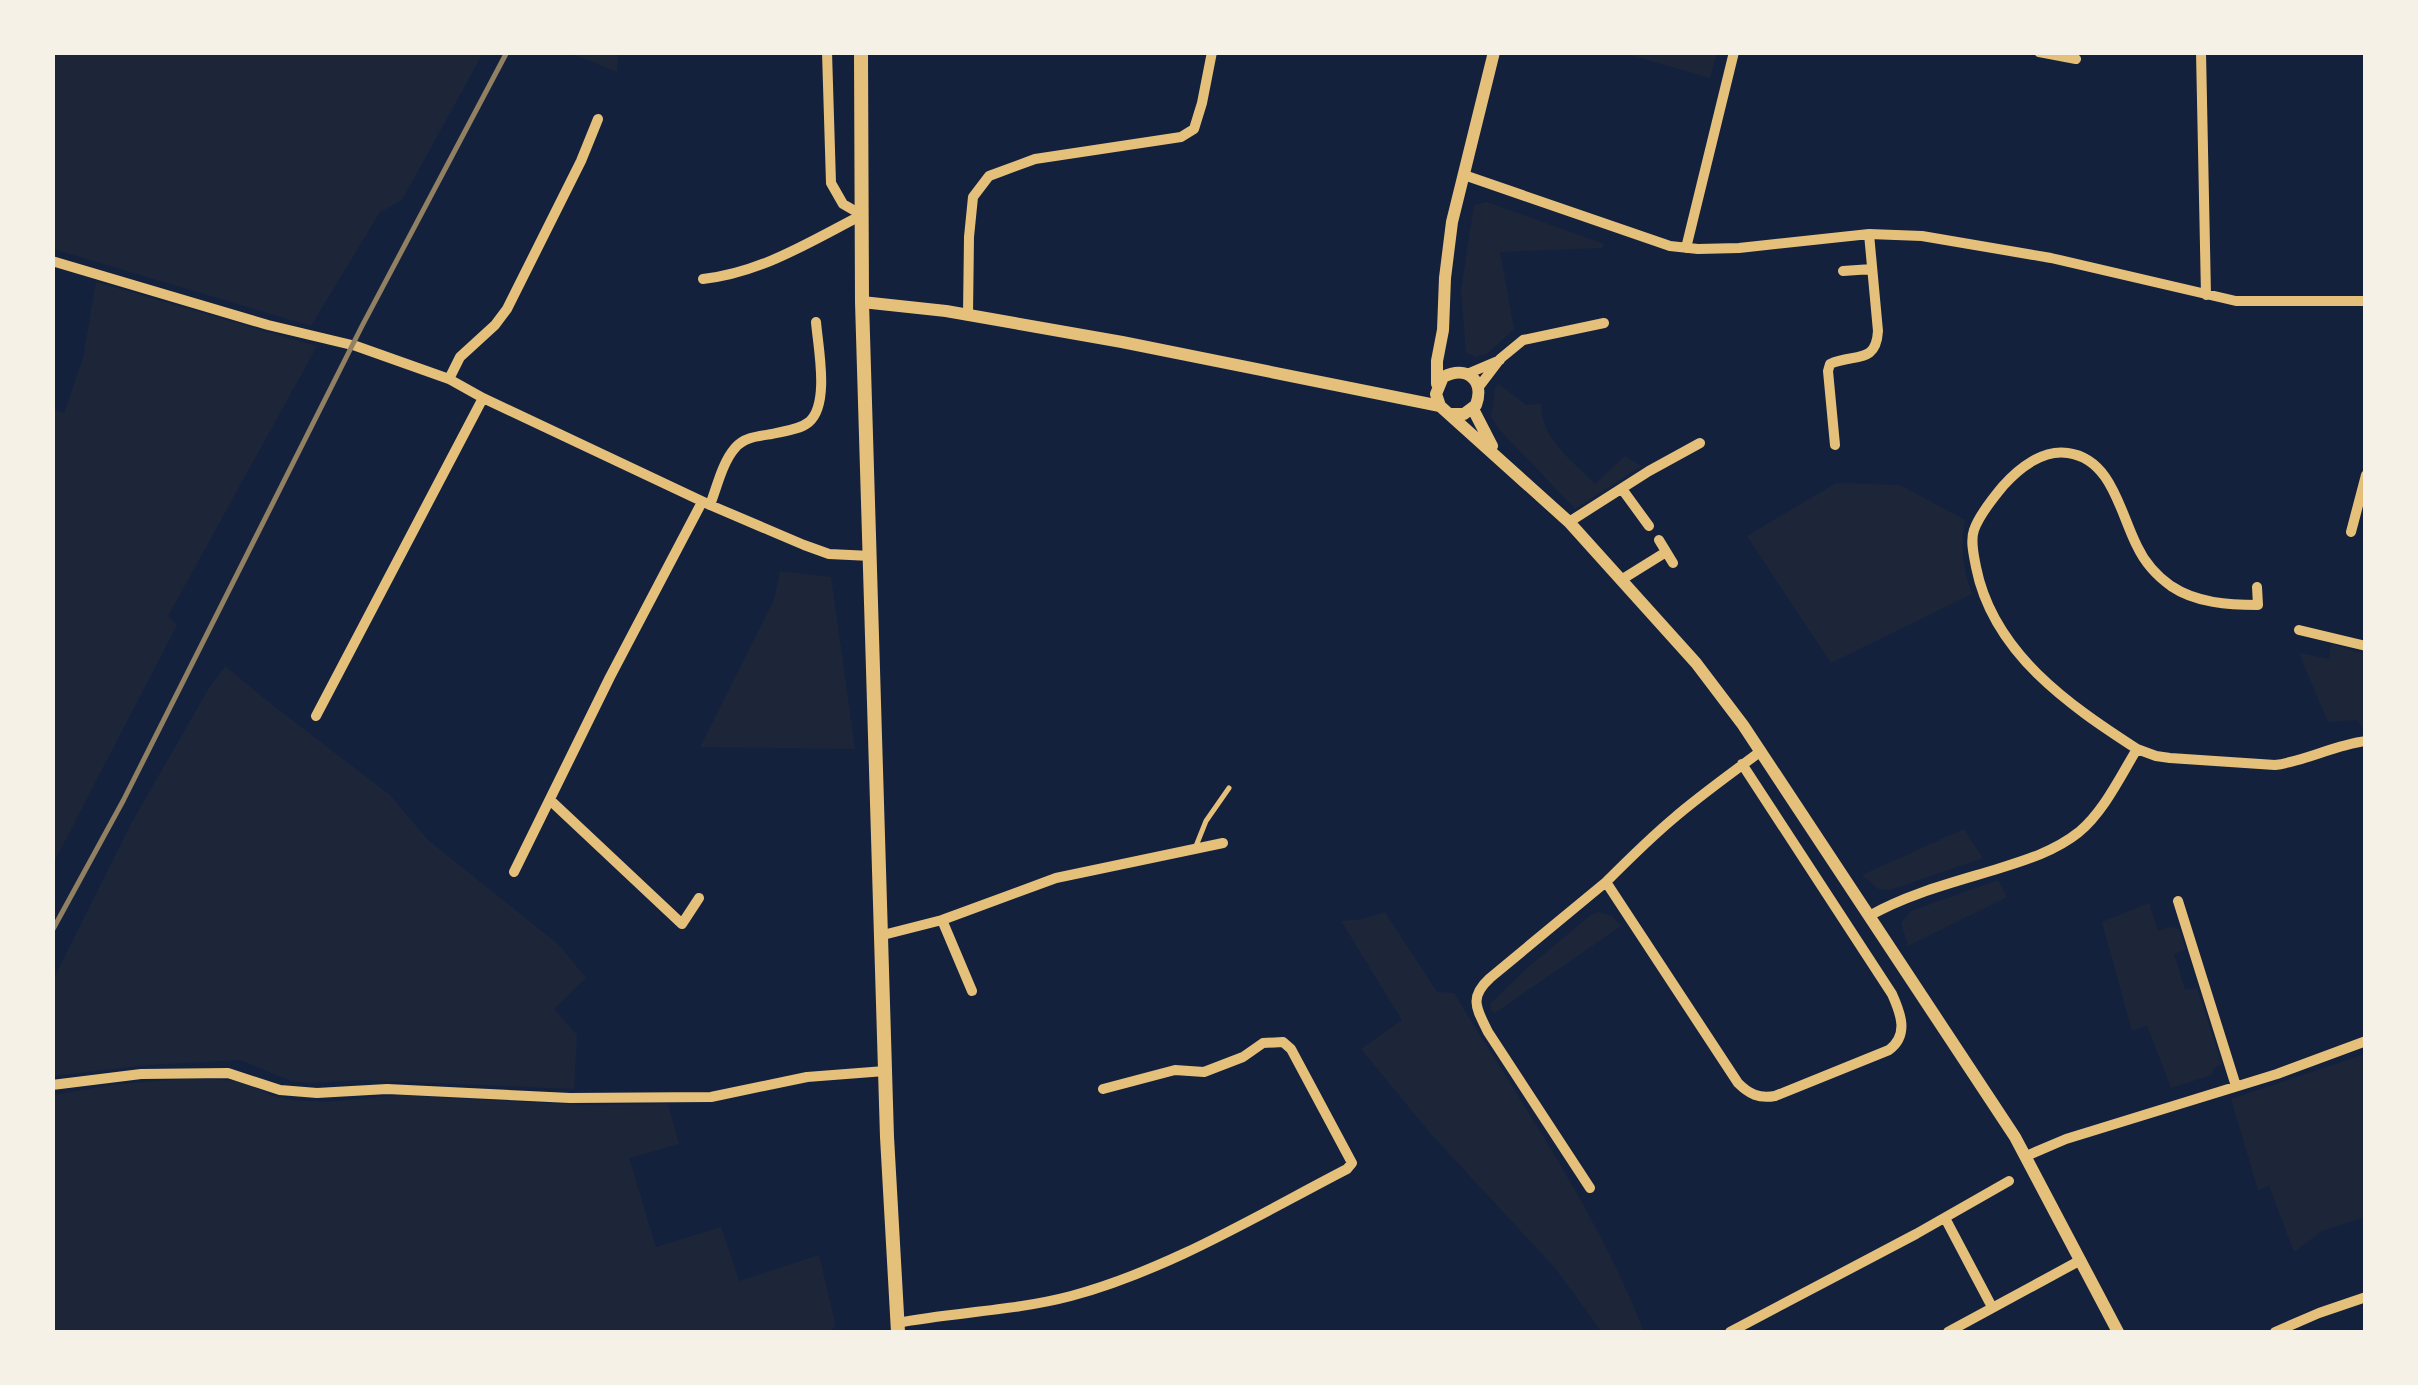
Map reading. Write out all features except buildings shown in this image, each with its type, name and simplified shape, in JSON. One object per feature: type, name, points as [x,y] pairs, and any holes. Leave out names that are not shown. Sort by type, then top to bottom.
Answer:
[{"type":"main road","points":[[861,52],[862,302],[885,1071],[898,1328]]},
{"type":"street","points":[[827,52],[831,183],[843,204],[862,215]]},
{"type":"street","points":[[968,314],[974,197],[989,176],[1035,159],[1181,137],[1194,130],[1212,52]]},
{"type":"street","points":[[1494,52],[1450,237],[1437,361],[1438,401],[1569,522],[1713,684],[2026,1156],[2118,1332]]},
{"type":"street","points":[[1686,248],[1734,52]]},
{"type":"street","points":[[2039,52],[2076,59]]},
{"type":"street","points":[[2201,52],[2206,295]]},
{"type":"street","points":[[448,379],[460,357],[495,325],[507,308],[598,119]]},
{"type":"street","points":[[1464,175],[1654,242],[1686,248],[1739,248],[1870,234],[1922,236],[1995,247],[2247,303],[2366,301]]},
{"type":"street","points":[[703,279],[764,264],[862,215]]},
{"type":"street","points":[[1834,445],[1830,364],[1868,355],[1877,346],[1870,234]]},
{"type":"street","points":[[52,261],[268,325],[356,346],[448,379],[706,504],[820,551],[871,556]]},
{"type":"street","points":[[1843,271],[1872,269]]},
{"type":"street","points":[[862,302],[968,314],[1122,342],[1366,392],[1438,401],[1464,414],[1479,398],[1478,388],[1468,374]]},
{"type":"street","points":[[514,872],[610,677],[728,458],[736,446],[755,437],[795,429],[816,413],[821,389],[816,322]]},
{"type":"street","points":[[1478,388],[1500,359],[1530,337],[1604,323]]},
{"type":"street","points":[[1443,330],[1452,373]]},
{"type":"street","points":[[1438,401],[1444,377],[1468,374],[1500,359]]},
{"type":"street","points":[[316,716],[483,398]]},
{"type":"street","points":[[1473,408],[1499,457]]},
{"type":"street","points":[[1569,522],[1700,442]]},
{"type":"street","points":[[2257,587],[2258,605],[2231,605],[2195,598],[2169,585],[2142,556],[2103,474],[2076,454],[2056,453],[2029,463],[1998,492],[1973,530],[1978,578],[1999,628],[2013,648],[2081,710],[2137,749],[2170,758],[2275,765],[2366,741]]},
{"type":"street","points":[[2351,532],[2366,475]]},
{"type":"street","points":[[1622,488],[1649,526]]},
{"type":"street","points":[[1659,540],[1673,563]]},
{"type":"street","points":[[1621,580],[1666,552]]},
{"type":"street","points":[[2299,630],[2366,646]]},
{"type":"street","points":[[1869,916],[1915,894],[2060,845],[2094,816],[2137,749]]},
{"type":"street","points":[[1590,1188],[1488,1032],[1476,1000],[1481,986],[1606,882],[1674,818],[1761,751]]},
{"type":"street","points":[[1606,882],[1738,1083],[1754,1095],[1774,1096],[1894,1047],[1902,1022],[1892,994],[1742,764]]},
{"type":"street","points":[[550,800],[682,924],[699,898]]},
{"type":"street","points":[[883,935],[942,920],[1056,878],[1223,843]]},
{"type":"street","points":[[2178,901],[2236,1086]]},
{"type":"street","points":[[942,920],[972,991]]},
{"type":"street","points":[[2026,1156],[2066,1139],[2278,1074],[2366,1041]]},
{"type":"street","points":[[898,1328],[1027,1306],[1148,1271],[1348,1169],[1352,1163],[1291,1048],[1283,1042],[1263,1043],[1243,1057],[1204,1072],[1175,1070],[1103,1089]]},
{"type":"street","points":[[52,1085],[142,1074],[228,1073],[280,1090],[317,1094],[386,1089],[570,1098],[711,1097],[807,1077],[885,1071]]},
{"type":"street","points":[[1730,1332],[2009,1182]]},
{"type":"street","points":[[1944,1218],[1992,1307]]},
{"type":"street","points":[[1948,1332],[2079,1261]]},
{"type":"street","points":[[2275,1332],[2366,1297]]},
{"type":"lane","points":[[581,161],[594,158]]},
{"type":"lane","points":[[1195,848],[1206,821],[1229,788]]},
{"type":"shaded area","points":[[52,53],[483,53],[402,200],[380,212],[311,326],[53,249]]},
{"type":"shaded area","points":[[571,53],[618,53],[617,72]]},
{"type":"shaded area","points":[[1623,53],[1717,53],[1710,78]]},
{"type":"shaded area","points":[[1487,202],[1604,244],[1603,248],[1500,252],[1514,329],[1487,354],[1475,357],[1466,352],[1461,290],[1474,205]]},
{"type":"shaded area","points":[[96,282],[317,346],[168,616],[177,625],[53,864],[53,409],[64,413],[83,358]]},
{"type":"shaded area","points":[[1499,384],[1526,405],[1541,404],[1552,439],[1595,484],[1625,456],[1642,466],[1575,509],[1491,417]]},
{"type":"shaded area","points":[[1836,483],[1900,485],[1965,520],[1963,557],[1972,594],[1831,663],[1747,536]]},
{"type":"shaded area","points":[[780,571],[831,577],[855,749],[700,747],[774,600]]},
{"type":"shaded area","points":[[2331,644],[2365,654],[2365,732],[2357,720],[2328,722],[2299,653],[2329,659]]},
{"type":"shaded area","points":[[225,666],[390,795],[428,840],[559,945],[586,978],[554,1009],[577,1035],[574,1089],[363,1080],[310,1083],[291,1081],[240,1060],[53,1076],[53,980],[132,822]]},
{"type":"shaded area","points":[[1964,829],[1983,858],[1890,890],[1878,889],[1862,875]]},
{"type":"shaded area","points":[[1998,880],[2007,897],[1908,946],[1901,923],[1911,911]]},
{"type":"shaded area","points":[[2149,903],[2158,931],[2179,929],[2186,950],[2174,954],[2185,990],[2197,988],[2222,1064],[2214,1068],[2212,1075],[2171,1088],[2147,1025],[2132,1031],[2102,922]]},
{"type":"shaded area","points":[[1385,912],[1437,992],[1454,993],[1531,1117],[1604,1243],[1644,1332],[1602,1332],[1555,1268],[1430,1133],[1361,1049],[1402,1020],[1341,921]]},
{"type":"shaded area","points":[[1598,912],[1612,916],[1621,926],[1495,1013],[1491,1010],[1490,1004],[1526,969]]},
{"type":"shaded area","points":[[2365,1054],[2365,1217],[2322,1231],[2294,1252],[2269,1186],[2258,1190],[2231,1099]]},
{"type":"shaded area","points":[[195,1078],[240,1081],[273,1096],[327,1102],[397,1095],[584,1105],[668,1104],[679,1144],[629,1158],[656,1247],[721,1227],[739,1281],[819,1255],[836,1327],[828,1332],[53,1332],[53,1095],[111,1085]]},
{"type":"railway","points":[[52,931],[123,801],[362,326],[507,52]]}]
